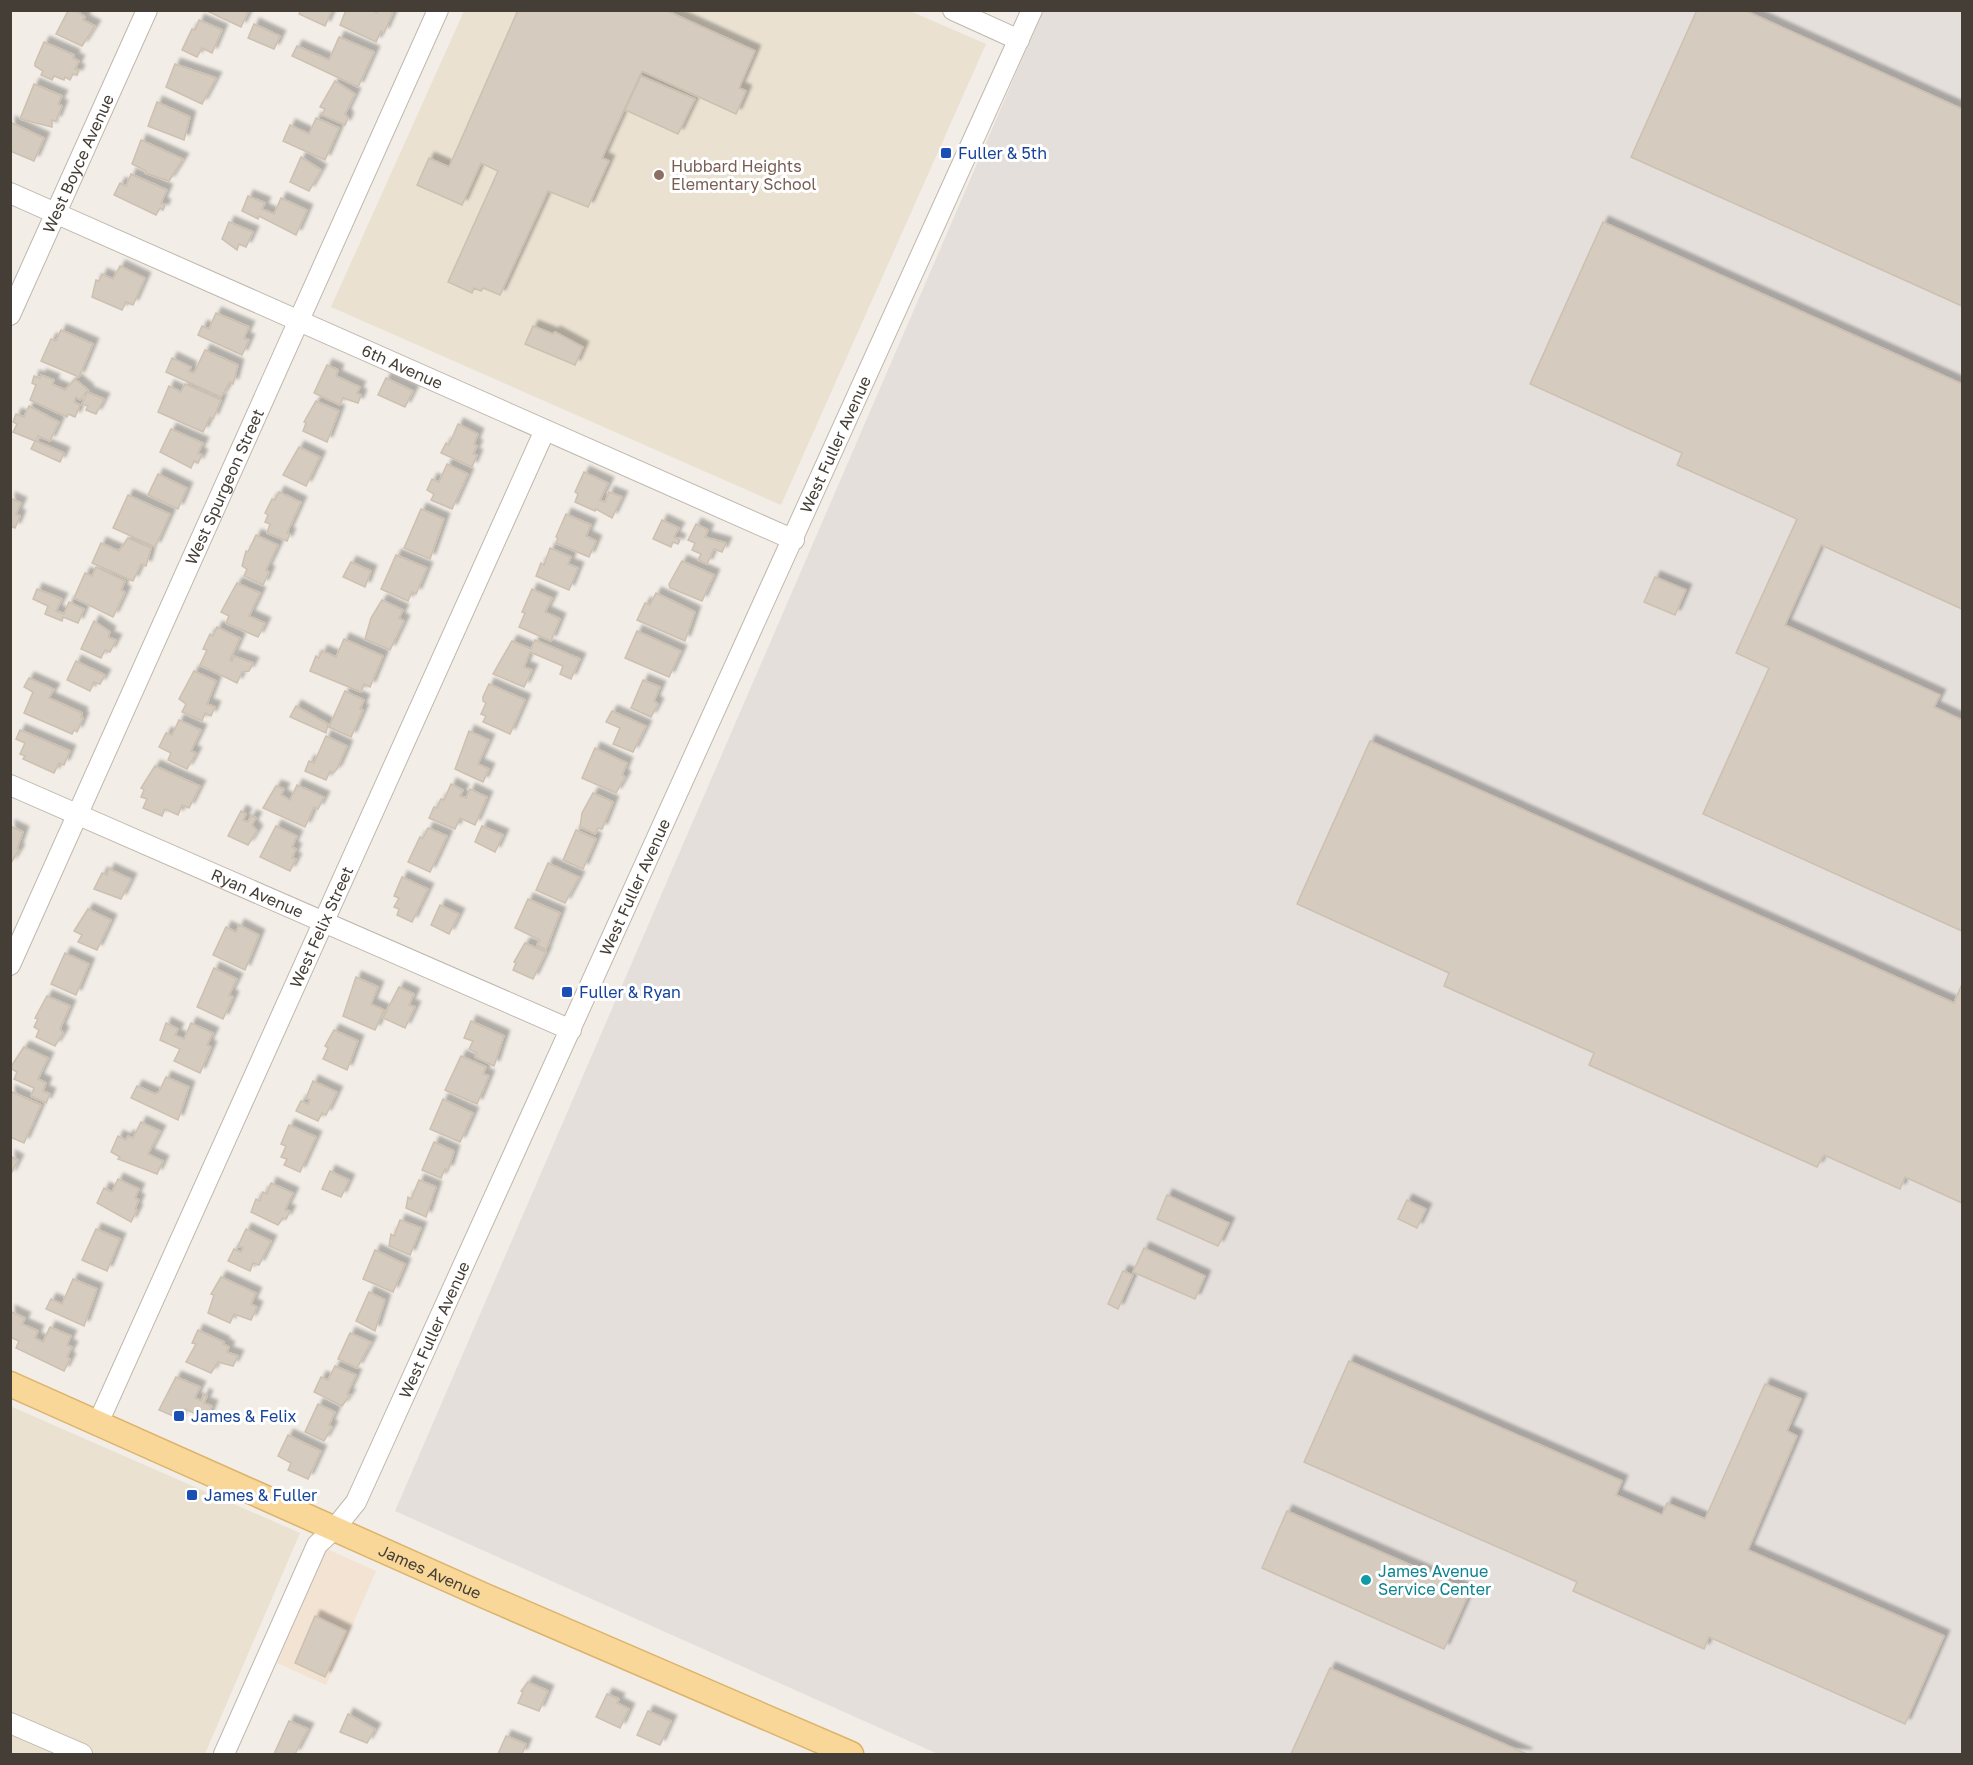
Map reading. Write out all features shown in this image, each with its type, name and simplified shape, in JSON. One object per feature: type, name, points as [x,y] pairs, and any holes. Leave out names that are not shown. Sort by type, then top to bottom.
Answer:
[{"type":"main road","name":"James Avenue","points":[[10,1384],[823,1749],[851,1755]]},
{"type":"street","name":"West Boyce Avenue","points":[[10,315],[147,10]]},
{"type":"street","name":"West Spurgeon Street","points":[[10,965],[438,10]]},
{"type":"street","points":[[953,10],[1019,40]]},
{"type":"street","name":"West Fuller Avenue","points":[[224,1755],[317,1545],[335,1528],[356,1502],[794,540],[1032,10]]},
{"type":"street","name":"6th Avenue","points":[[10,193],[794,540]]},
{"type":"street","name":"West Felix Street","points":[[98,1423],[545,430]]},
{"type":"street","name":"Ryan Avenue","points":[[10,785],[571,1030]]},
{"type":"street","points":[[10,1723],[82,1755]]},
{"type":"shaded area","name":"Hubbard Heights Elementary School","points":[[464,11],[910,11],[986,44],[781,505],[331,307]]},
{"type":"shaded area","points":[[1043,11],[1962,11],[1962,1754],[938,1754],[395,1511]]},
{"type":"shaded area","points":[[10,1406],[300,1533],[205,1754],[11,1754]]},
{"type":"shaded area","points":[[327,1549],[376,1571],[326,1685],[277,1663]]},
{"type":"building","points":[[205,10],[249,10],[241,27]]},
{"type":"building","points":[[301,10],[332,10],[325,26],[299,14]]},
{"type":"building","points":[[346,10],[393,12],[384,33],[381,31],[376,42],[340,25]]},
{"type":"building","points":[[518,10],[665,10],[755,51],[739,88],[746,91],[736,114],[642,71],[602,158],[609,161],[588,207],[548,191],[500,295],[483,288],[481,291],[474,288],[472,293],[448,282],[498,171],[481,163],[462,205],[417,185],[429,158],[449,167]]},
{"type":"building","points":[[1697,10],[1744,10],[1962,109],[1962,306],[1631,157]]},
{"type":"building","points":[[68,11],[78,12],[85,17],[83,20],[95,26],[82,46],[56,34]]},
{"type":"building","points":[[199,20],[222,30],[212,53],[202,48],[197,57],[182,50]]},
{"type":"building","points":[[254,24],[280,36],[274,49],[248,38]]},
{"type":"building","points":[[339,37],[374,52],[358,87],[292,56],[297,46],[329,60]]},
{"type":"building","points":[[44,42],[74,55],[73,58],[79,61],[75,69],[79,70],[77,75],[73,74],[70,80],[54,76],[52,80],[41,75],[43,71],[35,66],[35,63]]},
{"type":"building","points":[[175,64],[216,78],[202,104],[166,87]]},
{"type":"building","points":[[641,76],[695,99],[678,134],[625,110]]},
{"type":"building","points":[[335,81],[355,94],[345,114],[348,118],[345,125],[322,115],[325,109],[320,107]]},
{"type":"building","points":[[34,84],[62,96],[58,104],[62,106],[56,121],[52,120],[52,127],[20,119]]},
{"type":"building","points":[[157,102],[190,117],[184,140],[148,126]]},
{"type":"building","points":[[316,118],[339,128],[325,160],[283,141],[290,125],[309,134]]},
{"type":"building","points":[[10,122],[44,138],[34,161],[10,151]]},
{"type":"building","points":[[141,140],[183,159],[169,181],[145,173],[146,171],[132,164]]},
{"type":"building","points":[[301,157],[321,170],[309,191],[290,182]]},
{"type":"building","points":[[131,174],[167,190],[161,203],[165,205],[163,210],[160,208],[156,215],[114,195],[120,183],[126,186]]},
{"type":"building","points":[[248,196],[265,203],[262,209],[274,214],[281,198],[307,210],[296,235],[259,216],[258,219],[242,211]]},
{"type":"building","points":[[229,222],[253,232],[246,247],[239,244],[237,250],[222,239]]},
{"type":"building","points":[[1603,222],[1962,384],[1962,609],[1821,545],[1785,625],[1940,695],[1934,707],[1962,720],[1962,931],[1703,814],[1769,668],[1736,653],[1797,519],[1677,465],[1682,453],[1530,384]]},
{"type":"building","points":[[120,266],[145,278],[133,305],[126,302],[122,310],[92,297],[96,280],[99,281],[102,274],[113,279]]},
{"type":"building","points":[[216,313],[249,327],[244,338],[249,340],[242,355],[198,335],[202,326],[209,329]]},
{"type":"building","points":[[533,326],[553,334],[555,332],[583,347],[575,365],[525,344]]},
{"type":"building","points":[[61,330],[93,344],[79,377],[41,361],[51,339],[56,341]]},
{"type":"building","points":[[205,350],[238,365],[233,384],[230,382],[221,397],[166,372],[172,358],[191,367],[189,371],[194,373]]},
{"type":"building","points":[[327,365],[338,370],[336,376],[360,387],[357,393],[361,395],[358,403],[343,398],[340,405],[314,393]]},
{"type":"building","points":[[41,375],[54,380],[52,384],[65,390],[75,379],[88,390],[80,400],[76,397],[74,402],[80,405],[75,417],[68,414],[67,417],[30,400],[36,385],[32,383],[34,376],[40,378]]},
{"type":"building","points":[[386,378],[413,391],[405,407],[378,395]]},
{"type":"building","points":[[185,384],[221,400],[213,419],[210,417],[203,432],[158,412],[169,386],[181,392]]},
{"type":"building","points":[[87,392],[104,399],[96,414],[86,410],[88,406],[82,404]]},
{"type":"building","points":[[316,401],[339,411],[327,442],[303,431],[306,423],[304,422]]},
{"type":"building","points":[[29,406],[59,422],[50,441],[38,436],[36,441],[64,453],[60,462],[31,449],[35,441],[13,432],[17,424],[13,422],[16,414],[24,417]]},
{"type":"building","points":[[458,424],[478,434],[474,444],[477,446],[473,454],[477,455],[472,467],[441,453],[446,443],[449,445]]},
{"type":"building","points":[[171,429],[203,443],[198,453],[202,455],[198,463],[194,461],[191,468],[160,452]]},
{"type":"building","points":[[299,447],[320,457],[306,486],[283,475]]},
{"type":"building","points":[[447,464],[468,474],[452,509],[431,500],[434,494],[427,490],[432,479],[439,482]]},
{"type":"building","points":[[584,472],[608,483],[600,500],[605,502],[609,492],[622,497],[612,518],[596,509],[595,511],[575,502],[578,494],[575,492]]},
{"type":"building","points":[[158,474],[187,488],[178,509],[148,495]]},
{"type":"building","points":[[279,492],[301,502],[287,533],[290,534],[287,541],[267,533],[270,524],[265,522],[268,515],[265,513],[272,499],[275,500]]},
{"type":"building","points":[[128,495],[170,514],[155,547],[113,528]]},
{"type":"building","points":[[10,498],[21,503],[16,514],[20,516],[15,528],[10,526]]},
{"type":"building","points":[[421,509],[444,519],[430,559],[404,548]]},
{"type":"building","points":[[566,514],[591,525],[586,536],[596,541],[589,557],[556,543],[558,538],[556,537]]},
{"type":"building","points":[[662,520],[679,528],[674,537],[680,540],[678,544],[673,542],[671,547],[653,539]]},
{"type":"building","points":[[696,524],[708,530],[705,537],[726,543],[722,552],[714,549],[707,564],[698,560],[701,554],[692,550],[695,543],[688,540]]},
{"type":"building","points":[[256,535],[278,545],[266,570],[269,572],[263,585],[244,576],[247,569],[242,566],[246,551],[248,552]]},
{"type":"building","points":[[128,538],[151,548],[146,566],[141,564],[133,581],[92,563],[101,543],[119,551]]},
{"type":"building","points":[[550,548],[571,557],[568,564],[578,568],[569,590],[536,576],[541,563],[544,565]]},
{"type":"building","points":[[396,555],[427,568],[416,594],[412,592],[408,601],[381,589]]},
{"type":"building","points":[[682,561],[714,575],[702,601],[670,588],[669,584]]},
{"type":"building","points":[[351,562],[371,571],[365,587],[343,577]]},
{"type":"building","points":[[96,567],[125,581],[121,590],[125,592],[113,617],[74,598],[85,573],[92,576]]},
{"type":"building","points":[[1655,577],[1686,590],[1675,615],[1644,602]]},
{"type":"building","points":[[237,583],[260,593],[249,616],[265,623],[258,637],[226,623],[229,616],[221,612]]},
{"type":"building","points":[[37,589],[62,599],[56,611],[64,614],[69,602],[84,609],[78,623],[63,617],[62,621],[45,614],[48,606],[33,599]]},
{"type":"building","points":[[532,589],[552,598],[545,612],[560,619],[551,641],[519,627],[525,613],[522,612]]},
{"type":"building","points":[[656,593],[695,612],[685,641],[637,620],[645,603],[650,605]]},
{"type":"building","points":[[382,600],[403,610],[399,618],[404,621],[390,650],[365,639],[371,618]]},
{"type":"building","points":[[94,621],[110,632],[108,637],[116,640],[110,652],[105,650],[101,658],[81,649]]},
{"type":"building","points":[[217,627],[240,638],[230,660],[232,661],[234,656],[253,663],[249,671],[242,672],[237,683],[200,665],[207,650],[203,649],[210,634],[213,636]]},
{"type":"building","points":[[637,631],[681,651],[669,677],[625,658]]},
{"type":"building","points":[[344,639],[383,656],[370,687],[364,684],[361,692],[310,671],[316,656],[319,658],[322,651],[336,657]]},
{"type":"building","points":[[535,640],[580,659],[571,679],[560,674],[563,666],[530,652],[524,667],[532,670],[524,687],[493,674],[512,641],[531,649]]},
{"type":"building","points":[[76,661],[105,675],[100,684],[94,682],[90,691],[67,680]]},
{"type":"building","points":[[194,671],[216,681],[207,704],[215,707],[211,716],[205,713],[202,721],[182,712],[186,704],[179,699]]},
{"type":"building","points":[[29,678],[54,689],[49,698],[82,713],[83,718],[77,732],[74,730],[72,734],[24,713],[33,692],[24,687]]},
{"type":"building","points":[[643,680],[660,687],[654,701],[658,704],[651,717],[631,708]]},
{"type":"building","points":[[489,684],[525,700],[510,734],[483,722],[486,716],[481,714],[486,703],[483,697]]},
{"type":"building","points":[[345,691],[364,700],[360,709],[363,710],[351,737],[329,727]]},
{"type":"building","points":[[296,706],[328,724],[326,733],[290,717]]},
{"type":"building","points":[[612,711],[646,726],[633,752],[613,744],[620,728],[606,722]]},
{"type":"building","points":[[179,720],[201,730],[191,751],[196,753],[187,769],[168,760],[171,753],[159,747],[166,733],[172,735]]},
{"type":"building","points":[[20,730],[70,751],[64,765],[59,763],[54,773],[23,759],[25,756],[20,754],[25,743],[16,739]]},
{"type":"building","points":[[469,731],[489,740],[478,764],[489,769],[483,782],[455,769]]},
{"type":"building","points":[[326,736],[347,746],[337,769],[333,773],[330,771],[326,780],[305,771],[309,761],[314,763]]},
{"type":"building","points":[[1370,741],[1954,1003],[1962,984],[1962,1203],[1905,1177],[1900,1189],[1824,1155],[1817,1167],[1589,1065],[1594,1053],[1444,986],[1449,973],[1297,904]]},
{"type":"building","points":[[595,748],[627,763],[622,775],[625,777],[616,793],[582,778]]},
{"type":"building","points":[[155,766],[200,786],[189,808],[182,805],[178,815],[165,809],[162,816],[143,808],[147,799],[141,797],[144,790],[141,788]]},
{"type":"building","points":[[451,784],[463,790],[460,796],[466,798],[470,789],[487,797],[475,825],[460,818],[455,829],[429,818],[434,807],[437,808],[441,799],[444,800]]},
{"type":"building","points":[[297,785],[324,797],[318,809],[314,807],[305,827],[263,808],[276,786],[284,789],[281,795],[290,800]]},
{"type":"building","points":[[593,793],[613,802],[602,829],[598,828],[595,834],[580,827],[582,813]]},
{"type":"building","points":[[241,811],[246,814],[243,820],[248,822],[251,816],[256,818],[252,825],[257,831],[248,845],[228,836]]},
{"type":"building","points":[[10,826],[23,832],[17,849],[19,850],[11,863]]},
{"type":"building","points":[[276,826],[297,836],[292,847],[296,849],[292,858],[296,859],[290,871],[260,857]]},
{"type":"building","points":[[482,826],[503,835],[495,852],[475,842]]},
{"type":"building","points":[[428,828],[447,836],[430,872],[408,862],[420,837],[423,838]]},
{"type":"building","points":[[576,830],[596,839],[583,869],[563,860]]},
{"type":"building","points":[[548,863],[579,877],[565,903],[536,890]]},
{"type":"building","points":[[109,869],[131,879],[121,899],[94,889],[102,873],[107,875]]},
{"type":"building","points":[[402,877],[428,889],[412,922],[397,915],[399,909],[394,907],[399,898],[394,896]]},
{"type":"building","points":[[528,899],[560,913],[546,950],[537,945],[540,940],[515,928]]},
{"type":"building","points":[[440,905],[459,914],[449,934],[431,925]]},
{"type":"building","points":[[88,909],[111,920],[97,950],[78,942],[82,935],[74,931]]},
{"type":"building","points":[[239,925],[259,935],[245,970],[213,955],[226,927],[236,932]]},
{"type":"building","points":[[525,943],[546,952],[533,979],[513,970],[516,963],[514,962]]},
{"type":"building","points":[[65,953],[89,964],[76,995],[51,984]]},
{"type":"building","points":[[214,968],[237,979],[229,995],[233,997],[223,1019],[197,1007]]},
{"type":"building","points":[[356,977],[378,987],[371,1004],[384,1010],[375,1030],[343,1016]]},
{"type":"building","points":[[399,987],[414,994],[409,1005],[415,1007],[405,1028],[383,1018]]},
{"type":"building","points":[[47,996],[70,1006],[60,1029],[63,1033],[55,1046],[36,1037],[39,1030],[34,1027],[38,1019],[35,1018]]},
{"type":"building","points":[[471,1021],[504,1036],[494,1066],[475,1057],[477,1053],[469,1049],[473,1041],[464,1038]]},
{"type":"building","points":[[166,1023],[178,1029],[175,1035],[184,1039],[191,1023],[213,1033],[207,1045],[211,1047],[200,1073],[174,1061],[180,1049],[160,1040]]},
{"type":"building","points":[[334,1030],[358,1041],[347,1070],[323,1059],[328,1048],[325,1046]]},
{"type":"building","points":[[24,1047],[48,1058],[38,1079],[46,1083],[43,1091],[50,1094],[46,1103],[31,1096],[34,1088],[14,1079],[17,1072],[10,1068]]},
{"type":"building","points":[[461,1056],[486,1067],[483,1074],[489,1076],[477,1104],[445,1090]]},
{"type":"building","points":[[166,1077],[189,1087],[178,1120],[131,1098],[137,1086],[155,1094],[159,1092]]},
{"type":"building","points":[[313,1081],[337,1092],[326,1115],[322,1113],[318,1121],[296,1111],[301,1101],[308,1104],[310,1100],[306,1098]]},
{"type":"building","points":[[10,1091],[41,1105],[24,1143],[10,1137]]},
{"type":"building","points":[[443,1099],[473,1113],[460,1142],[430,1129]]},
{"type":"building","points":[[141,1122],[160,1131],[148,1154],[163,1161],[157,1174],[118,1159],[120,1157],[111,1152],[118,1136],[126,1140],[128,1136],[133,1138]]},
{"type":"building","points":[[289,1125],[316,1137],[300,1172],[284,1165],[287,1159],[281,1157],[286,1146],[281,1144]]},
{"type":"building","points":[[434,1142],[454,1151],[448,1170],[445,1169],[441,1178],[422,1170]]},
{"type":"building","points":[[10,1156],[18,1160],[10,1176]]},
{"type":"building","points":[[330,1171],[349,1180],[341,1197],[322,1189]]},
{"type":"building","points":[[118,1179],[139,1189],[135,1198],[139,1200],[135,1209],[137,1210],[131,1222],[97,1203],[104,1188],[112,1192]]},
{"type":"building","points":[[419,1180],[436,1187],[426,1217],[406,1208],[408,1197],[411,1199]]},
{"type":"building","points":[[271,1183],[293,1193],[285,1210],[290,1211],[286,1219],[283,1218],[278,1225],[251,1212],[256,1199],[260,1201],[263,1192],[267,1194]]},
{"type":"building","points":[[1167,1195],[1229,1223],[1218,1246],[1157,1219]]},
{"type":"building","points":[[1407,1200],[1426,1209],[1417,1228],[1398,1219]]},
{"type":"building","points":[[400,1220],[421,1228],[410,1255],[389,1246],[391,1234],[394,1236]]},
{"type":"building","points":[[96,1229],[120,1239],[107,1271],[82,1260]]},
{"type":"building","points":[[246,1229],[271,1241],[259,1265],[253,1263],[250,1271],[228,1261],[234,1249],[241,1252],[243,1248],[238,1246]]},
{"type":"building","points":[[1144,1248],[1205,1276],[1195,1299],[1133,1272]]},
{"type":"building","points":[[375,1250],[405,1264],[393,1292],[363,1279]]},
{"type":"building","points":[[1123,1271],[1133,1275],[1118,1309],[1108,1304]]},
{"type":"building","points":[[221,1277],[256,1293],[251,1304],[257,1307],[251,1320],[234,1314],[230,1323],[208,1313],[214,1295],[211,1294]]},
{"type":"building","points":[[73,1279],[97,1289],[84,1326],[46,1309],[51,1299],[62,1304]]},
{"type":"building","points":[[369,1292],[385,1300],[375,1331],[356,1321]]},
{"type":"building","points":[[10,1311],[25,1318],[22,1324],[38,1331],[35,1338],[43,1342],[50,1327],[71,1336],[67,1345],[72,1347],[67,1357],[70,1359],[64,1371],[16,1348],[19,1341],[10,1337]]},
{"type":"building","points":[[198,1330],[224,1342],[223,1344],[229,1347],[227,1352],[238,1356],[233,1366],[218,1362],[211,1373],[186,1362],[196,1344],[192,1343]]},
{"type":"building","points":[[350,1333],[371,1342],[357,1368],[338,1359]]},
{"type":"building","points":[[1349,1361],[1622,1481],[1616,1495],[1662,1515],[1667,1503],[1705,1519],[1765,1384],[1801,1399],[1787,1431],[1797,1436],[1748,1550],[1944,1636],[1905,1724],[1709,1637],[1704,1649],[1573,1591],[1577,1582],[1304,1462]]},
{"type":"building","points":[[335,1366],[356,1375],[347,1394],[350,1395],[342,1406],[314,1392],[321,1377],[328,1380]]},
{"type":"building","points":[[176,1377],[200,1387],[195,1398],[201,1401],[204,1394],[207,1396],[204,1403],[212,1406],[207,1419],[185,1409],[180,1419],[159,1410]]},
{"type":"building","points":[[318,1404],[335,1412],[329,1425],[332,1427],[324,1441],[305,1432]]},
{"type":"building","points":[[288,1435],[321,1451],[308,1479],[288,1470],[291,1463],[278,1456]]},
{"type":"building","name":"James Avenue Service Center","points":[[1287,1511],[1470,1591],[1444,1649],[1262,1568]]},
{"type":"building","points":[[315,1616],[346,1631],[325,1677],[295,1663]]},
{"type":"building","points":[[1330,1668],[1527,1754],[1291,1754]]},
{"type":"building","points":[[528,1682],[548,1691],[539,1711],[518,1703],[523,1692],[521,1691]]},
{"type":"building","points":[[607,1694],[619,1699],[617,1703],[629,1709],[620,1728],[596,1717]]},
{"type":"building","points":[[648,1711],[671,1721],[660,1745],[637,1735]]},
{"type":"building","points":[[348,1714],[375,1729],[367,1743],[340,1732]]},
{"type":"building","points":[[289,1721],[308,1729],[295,1754],[274,1754]]},
{"type":"building","points":[[506,1736],[526,1744],[522,1754],[498,1754]]},
{"type":"place","name":"Fuller & 5th","points":[[946,153]]},
{"type":"place","name":"Hubbard Heights Elementary School","points":[[659,175]]},
{"type":"place","name":"Fuller & Ryan","points":[[567,992]]},
{"type":"place","name":"James & Felix","points":[[179,1416]]},
{"type":"place","name":"James & Fuller","points":[[192,1495]]},
{"type":"place","name":"James Avenue Service Center","points":[[1366,1580]]}]
